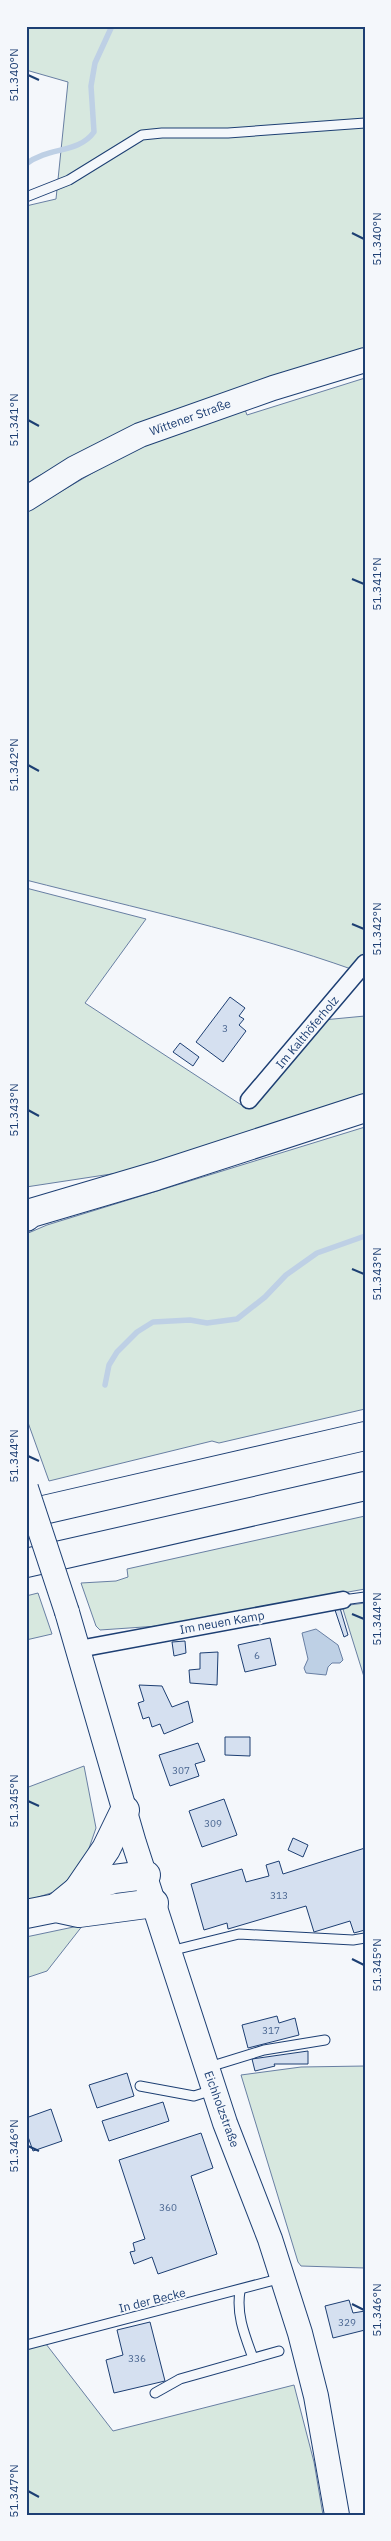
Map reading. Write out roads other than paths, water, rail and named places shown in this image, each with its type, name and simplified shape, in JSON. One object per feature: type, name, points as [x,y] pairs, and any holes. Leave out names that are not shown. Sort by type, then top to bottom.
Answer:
[{"type":"highway","points":[[28,1214],[156,1176],[365,1108]]},
{"type":"highway","points":[[26,1514],[365,1436]]},
{"type":"highway","points":[[26,1564],[365,1486]]},
{"type":"highway","points":[[56,1908],[78,1890],[106,1849],[125,1810]]},
{"type":"highway","points":[[78,1890],[114,1879],[146,1875]]},
{"type":"highway","points":[[26,1914],[56,1908],[79,1913],[154,1903]]},
{"type":"main road","name":"Wittener Straße","points":[[26,499],[75,468],[140,435],[274,388],[365,360]]},
{"type":"main road","name":"Eichholzstraße","points":[[26,1488],[79,1649],[125,1810],[169,1951],[211,2079],[283,2278],[300,2333],[316,2396],[337,2515]]},
{"type":"street","name":"Im Kalthöferholz","points":[[249,1100],[365,963]]},
{"type":"street","name":"Im neuen Kamp","points":[[79,1649],[343,1600]]},
{"type":"lane","points":[[26,196],[69,180],[142,135],[162,133],[228,134],[365,123]]},
{"type":"lane","name":"Im neuen Kamp","points":[[343,1600],[365,1597]]},
{"type":"lane","points":[[169,1951],[239,1934],[354,1940],[365,1938]]},
{"type":"lane","points":[[140,2086],[194,2096],[211,2079],[264,2050],[325,2040]]},
{"type":"lane","name":"In der Becke","points":[[26,2345],[240,2291],[283,2278]]},
{"type":"lane","points":[[240,2291],[238,2302],[241,2325],[254,2358]]},
{"type":"lane","points":[[155,2393],[180,2379],[279,2351]]},
{"type":"water","points":[[316,1629],[338,1645],[343,1660],[340,1663],[332,1663],[328,1667],[326,1675],[306,1673],[304,1668],[308,1659],[302,1633]]},
{"type":"waterway","points":[[26,164],[44,154],[80,144],[94,132],[91,86],[95,63],[112,26]]},
{"type":"waterway","points":[[105,1385],[109,1365],[117,1352],[137,1332],[153,1322],[190,1320],[207,1323],[237,1319],[265,1297],[286,1275],[317,1253],[365,1236]]}]
